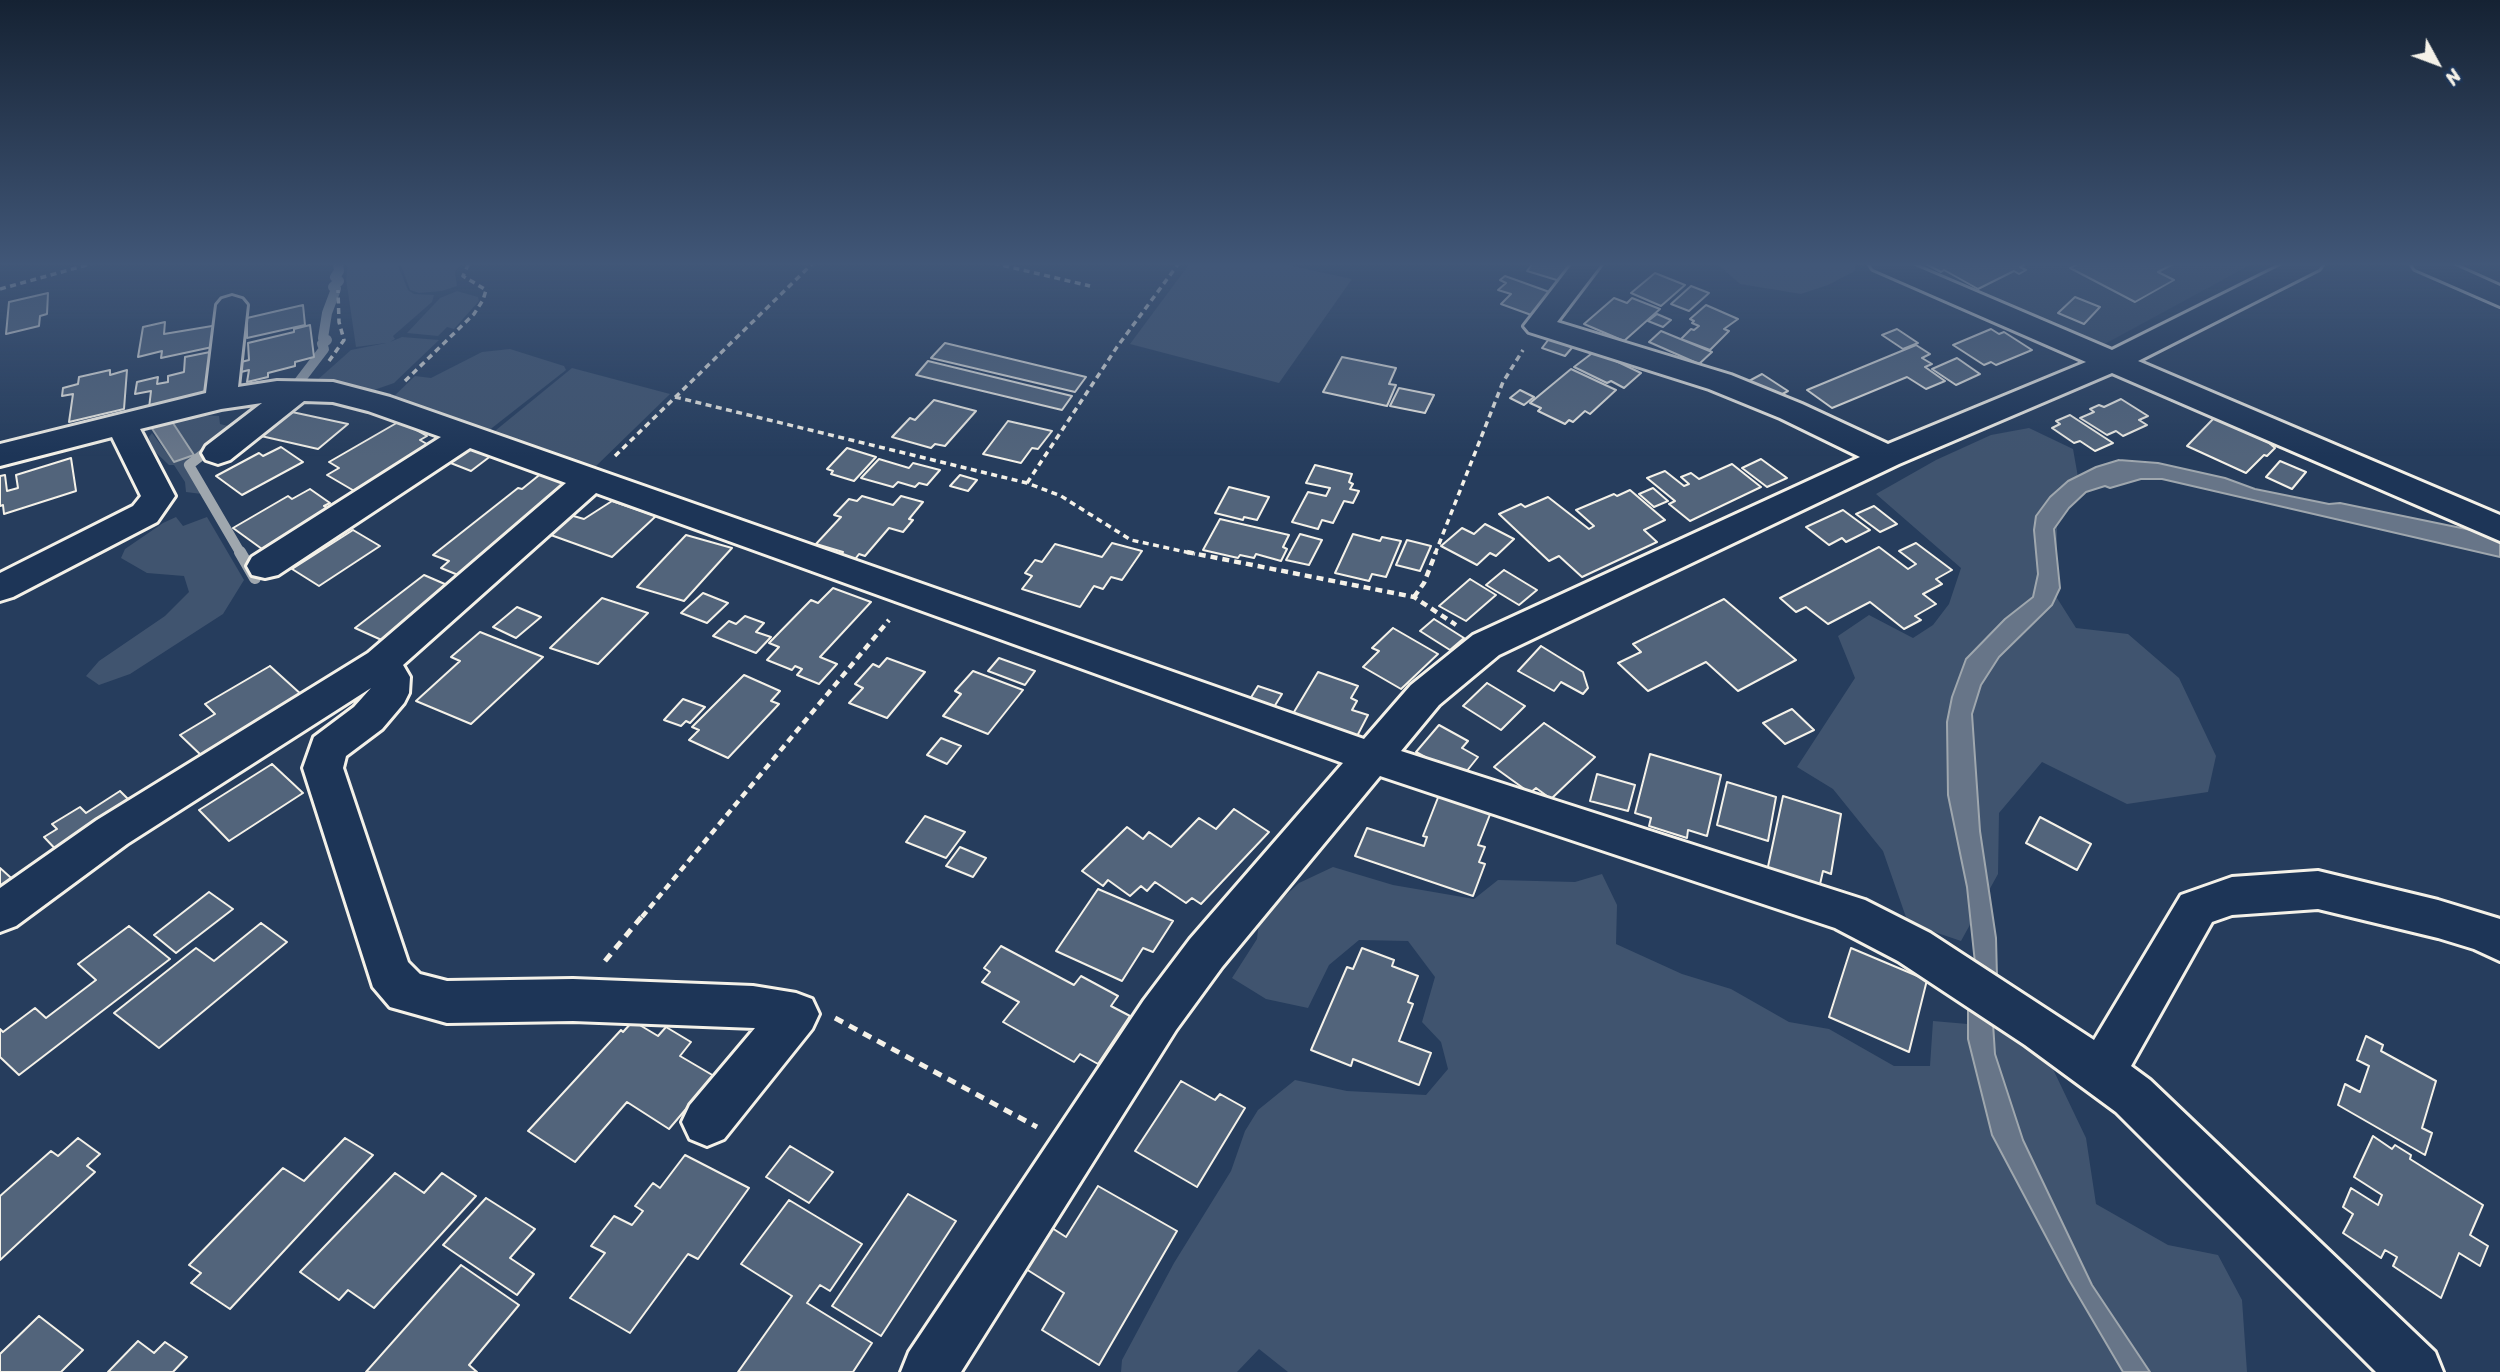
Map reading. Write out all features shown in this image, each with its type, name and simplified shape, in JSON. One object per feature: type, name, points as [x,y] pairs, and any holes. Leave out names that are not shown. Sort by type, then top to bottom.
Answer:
[{"type":"street","points":[[221,399],[229,327]]},
{"type":"street","points":[[1542,327],[1720,382],[1791,411],[1887,457]]},
{"type":"street","points":[[2035,327],[2500,529]]},
{"type":"street","points":[[929,1372],[1077,1148],[1160,1015],[1206,953],[1425,695],[1486,645],[1887,457],[2115,361],[2182,327]]},
{"type":"street","points":[[218,453],[298,390]]},
{"type":"street","points":[[0,455],[221,399],[298,390],[333,392],[379,404],[1373,758],[1849,913],[1914,947],[2102,1071],[2133,1096],[2415,1372]]},
{"type":"street","points":[[0,589],[145,514],[152,506],[158,496],[121,424]]},
{"type":"street","points":[[265,566],[467,435]]},
{"type":"street","points":[[0,913],[112,832],[229,756],[381,663],[591,479]]},
{"type":"street","points":[[381,663],[391,677],[390,693],[368,718],[328,748],[323,768],[389,973],[406,992],[447,1002],[573,1000],[753,1007],[796,1014]]},
{"type":"street","points":[[2102,1071],[2197,908],[2232,896],[2318,890],[2486,933],[2500,941]]},
{"type":"street","points":[[707,1122],[796,1014]]},
{"type":"path","points":[[298,390],[339,351],[344,341],[341,327]]},
{"type":"path","points":[[379,404],[461,327]]},
{"type":"path","points":[[591,479],[747,327]]},
{"type":"path","points":[[1027,483],[1132,327]]},
{"type":"path","points":[[1414,597],[1429,571],[1503,382],[1538,327]]},
{"type":"path","points":[[675,397],[1027,483],[1061,496],[1131,540],[1303,577],[1414,597],[1486,645]]},
{"type":"path","points":[[573,1000],[912,593]]},
{"type":"path","points":[[796,1014],[837,1018],[1077,1148]]},
{"type":"shaded area","points":[[353,327],[403,327],[390,342],[402,337],[439,340],[394,383],[374,390],[315,382],[351,350],[386,343],[356,347]]},
{"type":"shaded area","points":[[413,327],[447,327],[438,336],[407,333]]},
{"type":"shaded area","points":[[1143,327],[1318,327],[1279,383],[1130,344]]},
{"type":"shaded area","points":[[2055,327],[2136,327],[2101,346]]},
{"type":"shaded area","points":[[510,349],[564,366],[566,370],[483,435],[391,399],[415,376],[431,378],[482,352]]},
{"type":"shaded area","points":[[572,368],[670,394],[595,467],[490,435]]},
{"type":"shaded area","points":[[246,403],[264,403],[187,466],[202,494],[186,492],[185,482],[174,465],[169,465],[150,447],[149,437],[152,433],[174,463],[194,455],[172,420],[195,415],[219,416],[220,424],[232,427],[254,410],[239,406]]},
{"type":"shaded area","points":[[171,420],[194,455],[174,462],[149,424]]},
{"type":"shaded area","points":[[2029,428],[2073,449],[2078,477],[2057,507],[2057,598],[2076,628],[2128,634],[2179,678],[2216,756],[2208,792],[2127,804],[2042,762],[1999,813],[1998,874],[1961,941],[1908,923],[1883,851],[1833,789],[1797,767],[1855,678],[1838,636],[1869,615],[1913,638],[1933,625],[1949,604],[1961,568],[1876,494],[1936,460],[1991,435]]},
{"type":"shaded area","points":[[2119,460],[2158,463],[2225,478],[2255,489],[2329,504],[2340,503],[2500,536],[2500,557],[2162,479],[2141,479],[2110,488],[2105,486],[2086,492],[2069,508],[2054,529],[2060,588],[2052,605],[1999,657],[1981,685],[1972,714],[1980,831],[1996,938],[1997,977],[1992,1008],[1995,1054],[2023,1140],[2092,1285],[2150,1372],[2123,1372],[2069,1280],[1992,1135],[1968,1039],[1968,998],[1975,963],[1967,887],[1948,795],[1947,722],[1952,697],[1966,659],[2005,619],[2033,597],[2038,574],[2034,530],[2036,516],[2050,497],[2068,481],[2096,467]]},
{"type":"shaded area","points":[[176,517],[183,526],[207,517],[244,580],[223,614],[130,674],[99,685],[86,676],[99,661],[165,616],[189,592],[184,576],[147,573],[121,558],[125,549]]},
{"type":"shaded area","points":[[1333,867],[1393,885],[1474,899],[1498,880],[1575,882],[1602,874],[1617,905],[1616,944],[1682,974],[1731,989],[1789,1022],[1829,1029],[1894,1066],[1930,1066],[1933,1021],[2002,1027],[2051,1065],[2086,1138],[2096,1204],[2168,1245],[2218,1255],[2242,1300],[2247,1372],[1288,1372],[1259,1349],[1237,1372],[1121,1372],[1122,1360],[1174,1263],[1231,1171],[1245,1131],[1258,1110],[1295,1080],[1347,1091],[1426,1095],[1448,1069],[1441,1042],[1422,1022],[1435,977],[1408,941],[1359,940],[1329,965],[1308,1008],[1266,999],[1232,978],[1257,939],[1259,920],[1299,883]]},
{"type":"building","points":[[7,327],[35,327],[6,334]]},
{"type":"building","points":[[143,327],[165,327],[164,334],[218,327],[217,346],[161,358],[162,351],[138,357]]},
{"type":"building","points":[[247,327],[296,327],[247,338]]},
{"type":"building","points":[[310,327],[314,357],[295,362],[295,366],[268,373],[268,377],[247,382],[249,370],[237,373],[237,363],[249,360],[248,343],[294,332],[294,329]]},
{"type":"building","points":[[1591,327],[1640,327],[1624,341]]},
{"type":"building","points":[[1698,327],[1727,327],[1724,329],[1729,331],[1710,350],[1681,339],[1691,329]]},
{"type":"building","points":[[1897,329],[1918,343],[1903,349],[1882,335]]},
{"type":"building","points":[[1991,329],[1999,334],[2004,332],[2032,350],[1996,365],[1991,362],[1984,365],[1953,345]]},
{"type":"building","points":[[1661,331],[1712,352],[1699,364],[1649,342]]},
{"type":"building","points":[[1552,335],[1576,343],[1565,356],[1542,348]]},
{"type":"building","points":[[945,343],[1086,377],[1075,392],[931,358]]},
{"type":"building","points":[[1916,345],[1930,354],[1922,358],[1932,364],[1925,367],[1945,381],[1926,389],[1907,377],[1832,408],[1807,390]]},
{"type":"building","points":[[1595,351],[1641,373],[1624,388],[1574,367]]},
{"type":"building","points":[[210,352],[207,395],[149,408],[151,391],[135,394],[137,382],[158,377],[157,384],[168,382],[168,376],[184,372],[185,357]]},
{"type":"building","points":[[1342,357],[1396,368],[1389,384],[1396,385],[1387,406],[1323,392]]},
{"type":"building","points":[[1957,358],[1980,374],[1956,385],[1932,369]]},
{"type":"building","points":[[928,361],[1072,396],[1062,410],[916,375]]},
{"type":"building","points":[[1571,369],[1616,390],[1590,414],[1585,411],[1573,422],[1569,420],[1565,424],[1538,411],[1541,408],[1530,403]]},
{"type":"building","points":[[110,370],[110,375],[127,370],[124,409],[69,422],[73,394],[62,396],[63,388],[78,384],[79,377]]},
{"type":"building","points":[[1762,374],[1788,391],[1775,398],[1749,381]]},
{"type":"building","points":[[1399,388],[1434,395],[1425,413],[1390,406]]},
{"type":"building","points":[[1520,390],[1534,397],[1524,405],[1510,398]]},
{"type":"building","points":[[2121,399],[2148,416],[2139,420],[2147,425],[2123,436],[2116,431],[2107,435],[2080,418],[2094,412],[2090,409],[2099,405],[2104,407]]},
{"type":"building","points":[[934,400],[976,411],[945,446],[935,444],[931,448],[892,437],[910,418],[915,420]]},
{"type":"building","points":[[292,412],[348,424],[318,449],[261,436]]},
{"type":"building","points":[[2070,415],[2113,443],[2095,451],[2080,441],[2074,443],[2052,428],[2060,424],[2056,421]]},
{"type":"building","points":[[2214,418],[2268,442],[2275,448],[2246,473],[2187,446]]},
{"type":"building","points":[[400,421],[427,436],[420,440],[432,447],[356,492],[327,475],[339,468],[329,462]]},
{"type":"building","points":[[1008,421],[1052,431],[1038,449],[1032,448],[1021,463],[983,454]]},
{"type":"building","points":[[464,444],[492,455],[471,471],[443,460]]},
{"type":"building","points":[[281,447],[303,462],[242,495],[216,476],[259,453],[263,456]]},
{"type":"building","points":[[847,448],[876,457],[854,481],[831,474],[833,471],[827,469]]},
{"type":"building","points":[[71,458],[76,491],[4,514],[3,505],[0,506],[0,476],[5,475],[7,491],[18,488],[16,475]]},
{"type":"building","points":[[879,459],[909,468],[913,463],[940,470],[927,485],[919,483],[915,487],[898,482],[893,487],[861,478]]},
{"type":"building","points":[[1761,459],[1787,478],[1767,487],[1742,468]]},
{"type":"building","points":[[2280,461],[2306,472],[2292,489],[2266,477]]},
{"type":"building","points":[[1732,464],[1761,487],[1690,521],[1669,504],[1675,501],[1647,478],[1665,471],[1684,486],[1689,484],[1681,477],[1691,473],[1699,479]]},
{"type":"building","points":[[1315,465],[1352,474],[1349,482],[1353,484],[1350,489],[1359,491],[1353,503],[1344,501],[1333,523],[1322,520],[1318,529],[1292,522],[1308,492],[1326,496],[1330,488],[1306,483]]},
{"type":"building","points":[[543,472],[568,481],[547,498],[557,502],[458,575],[441,568],[449,561],[433,555],[518,488],[522,489]]},
{"type":"building","points":[[960,475],[977,480],[968,491],[950,486]]},
{"type":"building","points":[[1229,487],[1269,497],[1257,520],[1244,517],[1243,520],[1215,513]]},
{"type":"building","points":[[1653,488],[1668,501],[1654,507],[1639,494]]},
{"type":"building","points":[[310,489],[330,503],[324,506],[331,511],[286,541],[281,537],[262,549],[233,528],[288,496],[292,499]]},
{"type":"building","points":[[1630,490],[1665,520],[1644,530],[1657,542],[1582,577],[1559,556],[1549,561],[1499,514],[1521,504],[1525,507],[1548,497],[1589,529],[1594,526],[1576,510]]},
{"type":"building","points":[[862,496],[893,505],[901,496],[923,502],[909,519],[913,520],[903,532],[889,528],[865,556],[859,554],[853,562],[837,558],[843,552],[816,544],[841,517],[834,515],[849,499],[857,501]]},
{"type":"building","points":[[612,501],[656,516],[612,557],[548,534],[570,515],[584,519]]},
{"type":"building","points":[[1874,506],[1897,524],[1880,532],[1856,514]]},
{"type":"building","points":[[1843,510],[1870,530],[1846,542],[1842,538],[1829,545],[1806,527]]},
{"type":"building","points":[[1220,519],[1289,535],[1283,547],[1287,549],[1281,561],[1256,554],[1254,558],[1240,555],[1238,558],[1203,550]]},
{"type":"building","points":[[1485,524],[1514,539],[1496,556],[1490,553],[1477,565],[1441,546],[1462,528],[1474,534]]},
{"type":"building","points":[[353,530],[380,546],[319,586],[292,569]]},
{"type":"building","points":[[1300,534],[1322,540],[1309,565],[1286,560]]},
{"type":"building","points":[[1353,534],[1380,541],[1382,537],[1401,541],[1386,577],[1372,574],[1369,581],[1335,573]]},
{"type":"building","points":[[686,535],[732,548],[684,601],[637,587]]},
{"type":"building","points":[[1407,540],[1431,546],[1420,571],[1396,565]]},
{"type":"building","points":[[1112,543],[1142,551],[1122,580],[1111,577],[1103,589],[1094,586],[1080,607],[1022,589],[1032,576],[1025,573],[1035,560],[1042,562],[1055,544],[1102,557]]},
{"type":"building","points":[[1916,543],[1952,570],[1936,579],[1942,584],[1923,594],[1936,604],[1915,616],[1921,620],[1904,629],[1870,602],[1828,624],[1806,607],[1796,612],[1780,598],[1879,547],[1908,569],[1916,564],[1899,551]]},
{"type":"building","points":[[1504,570],[1537,590],[1519,605],[1486,585]]},
{"type":"building","points":[[424,575],[454,588],[386,642],[355,628]]},
{"type":"building","points":[[1470,579],[1496,595],[1466,621],[1439,606]]},
{"type":"building","points":[[833,588],[871,602],[820,657],[837,664],[819,684],[797,675],[802,669],[795,666],[792,670],[767,660],[779,647],[769,643],[811,600],[818,603]]},
{"type":"building","points":[[703,593],[728,603],[707,623],[681,613]]},
{"type":"building","points":[[602,598],[648,613],[598,664],[550,648]]},
{"type":"building","points":[[1724,599],[1796,660],[1738,691],[1706,662],[1648,691],[1618,663],[1641,652],[1633,644]]},
{"type":"building","points":[[517,607],[541,617],[516,638],[493,627]]},
{"type":"building","points":[[745,616],[764,623],[756,632],[771,637],[756,653],[713,636],[729,621],[736,624]]},
{"type":"building","points":[[1434,619],[1464,638],[1450,650],[1420,631]]},
{"type":"building","points":[[1393,628],[1438,654],[1401,689],[1363,667],[1379,651],[1372,648]]},
{"type":"building","points":[[480,632],[543,657],[471,724],[416,701],[460,661],[451,657]]},
{"type":"building","points":[[1541,646],[1583,672],[1588,688],[1583,694],[1561,682],[1554,691],[1518,671]]},
{"type":"building","points":[[887,658],[925,672],[887,718],[849,703],[863,688],[855,684],[873,664],[879,667]]},
{"type":"building","points":[[999,658],[1035,671],[1025,685],[988,671]]},
{"type":"building","points":[[270,666],[303,696],[203,757],[180,735],[215,714],[205,704]]},
{"type":"building","points":[[973,671],[1023,690],[988,734],[943,716],[961,694],[955,691]]},
{"type":"building","points":[[1318,672],[1358,686],[1351,698],[1357,701],[1352,710],[1368,715],[1355,740],[1291,717]]},
{"type":"building","points":[[744,675],[780,691],[771,701],[779,704],[728,758],[689,740],[699,730],[692,727]]},
{"type":"building","points":[[1487,683],[1525,706],[1501,730],[1463,706]]},
{"type":"building","points":[[1258,686],[1282,694],[1271,712],[1247,704]]},
{"type":"building","points":[[683,699],[705,707],[690,723],[686,721],[681,726],[664,720]]},
{"type":"building","points":[[1792,709],[1814,730],[1785,744],[1763,723]]},
{"type":"building","points":[[1544,723],[1595,757],[1551,799],[1536,788],[1530,793],[1494,767]]},
{"type":"building","points":[[1439,725],[1468,741],[1462,748],[1478,757],[1462,777],[1416,752]]},
{"type":"building","points":[[941,738],[961,746],[947,764],[927,755]]},
{"type":"building","points":[[1650,754],[1721,775],[1707,836],[1688,830],[1687,838],[1649,826],[1651,818],[1635,813]]},
{"type":"building","points":[[272,764],[303,793],[229,841],[199,810]]},
{"type":"building","points":[[1597,774],[1635,785],[1628,811],[1590,801]]},
{"type":"building","points":[[1727,782],[1776,797],[1768,841],[1717,825]]},
{"type":"building","points":[[120,791],[136,807],[61,855],[44,837],[57,829],[52,824],[80,807],[86,813]]},
{"type":"building","points":[[1439,795],[1491,812],[1478,845],[1485,847],[1479,862],[1485,864],[1473,896],[1355,856],[1367,828],[1424,846],[1427,837],[1423,836]]},
{"type":"building","points":[[1783,796],[1841,814],[1831,874],[1823,871],[1818,893],[1766,876]]},
{"type":"building","points":[[1234,809],[1269,832],[1201,904],[1192,898],[1186,903],[1155,882],[1147,891],[1141,886],[1130,896],[1108,880],[1103,886],[1082,871],[1127,827],[1143,839],[1149,832],[1171,847],[1199,818],[1216,829]]},
{"type":"building","points":[[925,816],[965,832],[946,858],[906,842]]},
{"type":"building","points":[[2040,817],[2091,844],[2077,870],[2026,843]]},
{"type":"building","points":[[960,847],[986,858],[973,877],[946,866]]},
{"type":"building","points":[[0,868],[19,885],[0,898]]},
{"type":"building","points":[[1098,889],[1173,921],[1153,952],[1143,948],[1122,981],[1056,951]]},
{"type":"building","points":[[209,892],[233,909],[176,953],[154,935]]},
{"type":"building","points":[[261,923],[287,942],[159,1048],[114,1013],[196,948],[214,961]]},
{"type":"building","points":[[129,926],[170,959],[19,1075],[0,1057],[0,1029],[3,1032],[35,1008],[46,1018],[96,980],[78,964]]},
{"type":"building","points":[[1001,946],[1074,985],[1081,976],[1118,996],[1111,1006],[1130,1016],[1098,1064],[1080,1054],[1074,1062],[1003,1022],[1019,1002],[982,982],[990,972],[984,968]]},
{"type":"building","points":[[1362,948],[1394,960],[1392,966],[1418,976],[1408,1002],[1413,1004],[1399,1041],[1431,1053],[1419,1085],[1353,1059],[1351,1066],[1311,1050],[1347,967],[1353,969]]},
{"type":"building","points":[[1851,948],[1927,980],[1909,1052],[1829,1017]]},
{"type":"building","points":[[633,1021],[658,1036],[666,1027],[691,1042],[680,1056],[714,1076],[669,1129],[627,1102],[575,1162],[528,1131],[621,1030],[623,1032]]},
{"type":"building","points":[[2366,1036],[2383,1045],[2381,1051],[2436,1081],[2422,1128],[2432,1133],[2425,1155],[2338,1105],[2345,1084],[2360,1092],[2369,1066],[2357,1060]]},
{"type":"building","points":[[1181,1081],[1215,1100],[1220,1094],[1245,1108],[1197,1187],[1135,1151]]},
{"type":"building","points":[[2373,1136],[2392,1149],[2395,1145],[2411,1155],[2410,1159],[2483,1205],[2470,1235],[2488,1246],[2480,1266],[2459,1253],[2441,1298],[2393,1266],[2397,1257],[2385,1250],[2381,1258],[2343,1233],[2353,1214],[2343,1207],[2351,1188],[2378,1205],[2382,1195],[2354,1177]]},
{"type":"building","points":[[78,1138],[100,1154],[87,1166],[95,1172],[0,1260],[0,1196],[51,1151],[58,1156]]},
{"type":"building","points":[[345,1138],[373,1155],[230,1309],[191,1283],[201,1273],[189,1265],[283,1168],[304,1181]]},
{"type":"building","points":[[790,1146],[833,1172],[809,1203],[766,1177]]},
{"type":"building","points":[[685,1155],[749,1188],[698,1259],[688,1254],[630,1333],[570,1298],[605,1253],[591,1246],[614,1216],[632,1225],[643,1211],[635,1206],[653,1183],[660,1188]]},
{"type":"building","points":[[395,1173],[424,1193],[442,1173],[476,1196],[374,1308],[348,1290],[339,1300],[300,1272]]},
{"type":"building","points":[[1098,1186],[1177,1231],[1099,1365],[1042,1330],[1064,1293],[1026,1269],[1052,1228],[1066,1237]]},
{"type":"building","points":[[908,1194],[956,1221],[881,1336],[832,1306]]},
{"type":"building","points":[[486,1198],[535,1229],[510,1258],[534,1274],[517,1295],[443,1245]]},
{"type":"building","points":[[789,1200],[862,1244],[830,1291],[820,1285],[807,1303],[872,1343],[853,1372],[738,1372],[792,1296],[741,1264]]},
{"type":"building","points":[[461,1265],[519,1305],[469,1365],[477,1372],[366,1372]]},
{"type":"building","points":[[39,1316],[83,1350],[61,1372],[0,1372],[0,1354]]},
{"type":"building","points":[[138,1341],[154,1353],[165,1342],[187,1357],[173,1372],[108,1372]]},
{"type":"waterway","points":[[298,383],[324,349],[322,344],[327,340],[323,338],[325,327]]},
{"type":"waterway","points":[[216,444],[189,465],[241,554]]},
{"type":"waterway","points":[[240,552],[255,578]]}]
